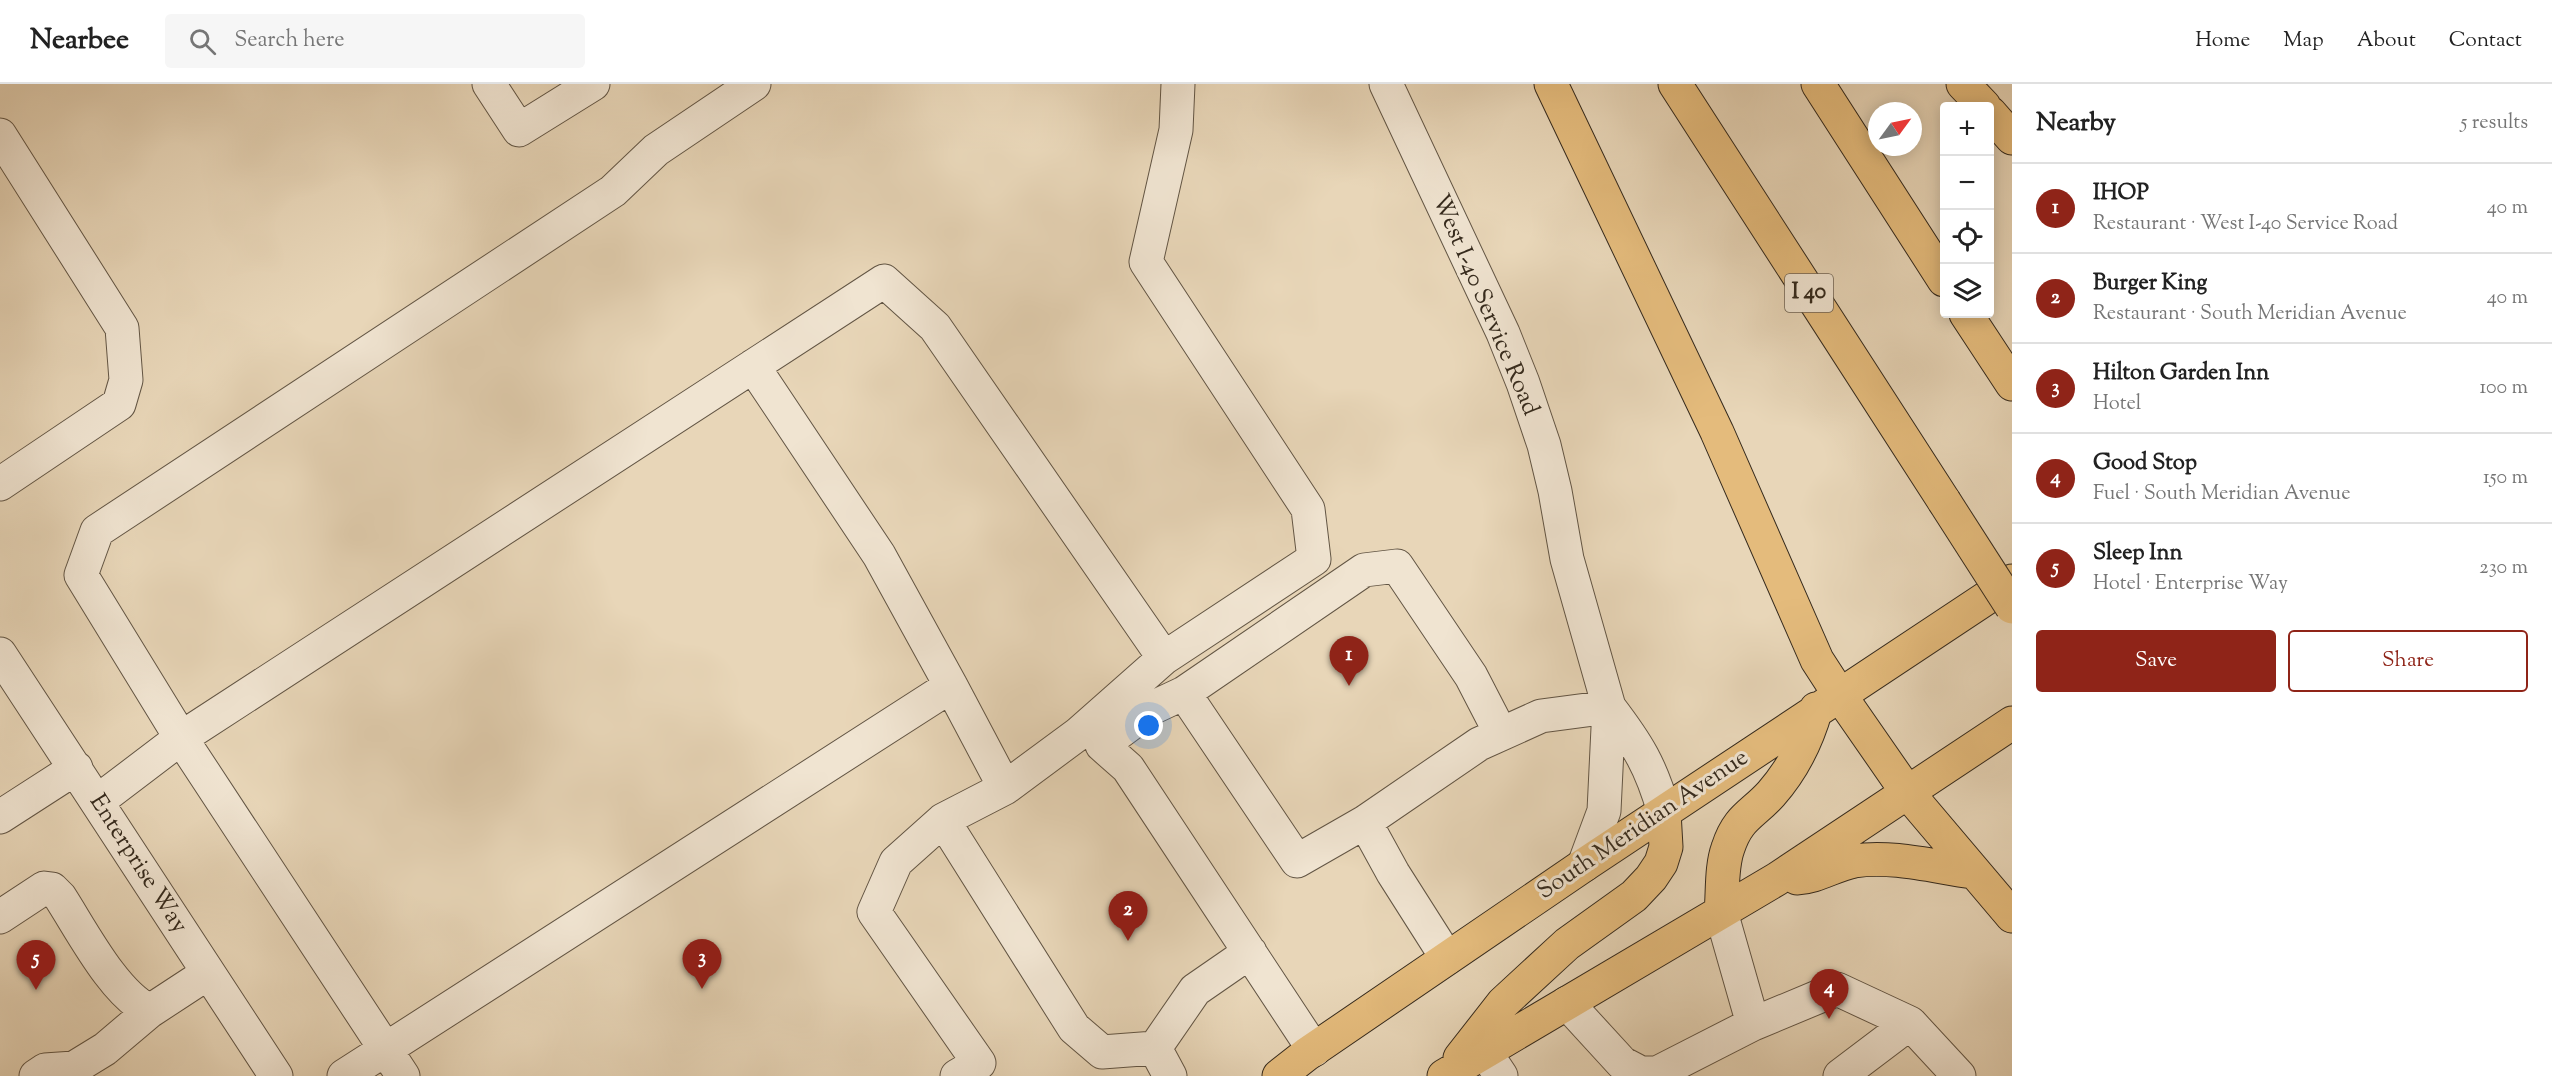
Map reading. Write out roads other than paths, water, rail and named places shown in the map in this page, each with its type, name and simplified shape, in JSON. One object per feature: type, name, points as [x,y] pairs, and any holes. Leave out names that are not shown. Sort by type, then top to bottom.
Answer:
[{"type":"main road","points":[[1551,84],[1717,432],[1816,660],[1828,701],[2012,916]]},
{"type":"main road","name":"I 40","points":[[1675,84],[2012,607]]},
{"type":"main road","points":[[1818,84],[1940,274]]},
{"type":"main road","points":[[1963,84],[1980,102]]},
{"type":"main road","points":[[1994,118],[2012,138]]},
{"type":"main road","points":[[1969,318],[2012,384]]},
{"type":"main road","name":"South Meridian Avenue","points":[[1279,1076],[1584,865],[2012,581]]},
{"type":"main road","points":[[1721,912],[1727,849],[1741,820],[1769,796],[1793,763],[1828,701]]},
{"type":"main road","points":[[1445,1075],[1493,1064],[1567,1003],[1777,879],[2012,723]]},
{"type":"main road","points":[[1445,1075],[1503,1003],[1567,944],[1634,896],[1650,878],[1661,863],[1666,847],[1664,812]]},
{"type":"main road","points":[[1777,879],[1811,877],[1839,865],[1868,860],[1973,872]]},
{"type":"street","points":[[489,84],[519,130],[593,84]]},
{"type":"street","points":[[395,1063],[181,738],[81,575],[97,531],[613,191],[656,150],[754,84]]},
{"type":"street","points":[[1090,740],[1164,658],[1314,559],[1308,509],[1146,262],[1176,130],[1178,84]]},
{"type":"street","name":"West I-40 Service Road","points":[[1386,84],[1503,333],[1544,445],[1567,559],[1609,707],[1604,811],[1584,865]]},
{"type":"street","points":[[0,135],[122,328],[126,380],[119,404],[0,484]]},
{"type":"street","points":[[98,801],[181,738],[884,280],[935,327],[1164,658]]},
{"type":"street","points":[[753,366],[879,555],[1005,788]]},
{"type":"street","points":[[975,1072],[874,912],[896,862],[943,820],[1090,740],[1184,693],[1364,570],[1397,566],[1471,676],[1501,734]]},
{"type":"street","name":"Enterprise Way","points":[[0,654],[276,1076]]},
{"type":"street","points":[[344,1076],[395,1063],[951,686]]},
{"type":"street","points":[[1184,693],[1297,861],[1365,822],[1479,744],[1541,716],[1609,707]]},
{"type":"street","name":"West I-40 Service Road","points":[[1609,707],[1646,760],[1654,777],[1664,812]]},
{"type":"street","points":[[1090,740],[1128,768],[1314,1050]]},
{"type":"street","points":[[0,817],[76,768]]},
{"type":"street","points":[[943,820],[1074,1028],[1102,1052],[1163,1062],[1195,990],[1250,952]]},
{"type":"street","points":[[1365,822],[1393,873],[1447,958]]},
{"type":"street","points":[[0,916],[44,888],[52,889],[60,897],[119,987],[137,1005],[150,1011]]},
{"type":"street","points":[[1721,912],[1753,1024]]},
{"type":"street","points":[[36,1076],[45,1070],[74,1068],[105,1049],[150,1011],[208,973]]},
{"type":"street","points":[[1567,1003],[1622,1063],[1641,1074],[1657,1073],[1675,1066],[1753,1024],[1837,989],[1910,1023],[1959,1076]]},
{"type":"street","points":[[1840,1076],[1910,1023]]},
{"type":"place","name":"IHOP","points":[[1349,686]]},
{"type":"place","name":"Burger King","points":[[1128,941]]},
{"type":"place","name":"Hilton Garden Inn","points":[[702,989]]},
{"type":"place","name":"Sleep Inn","points":[[36,990]]},
{"type":"place","name":"Good Stop","points":[[1829,1019]]}]
